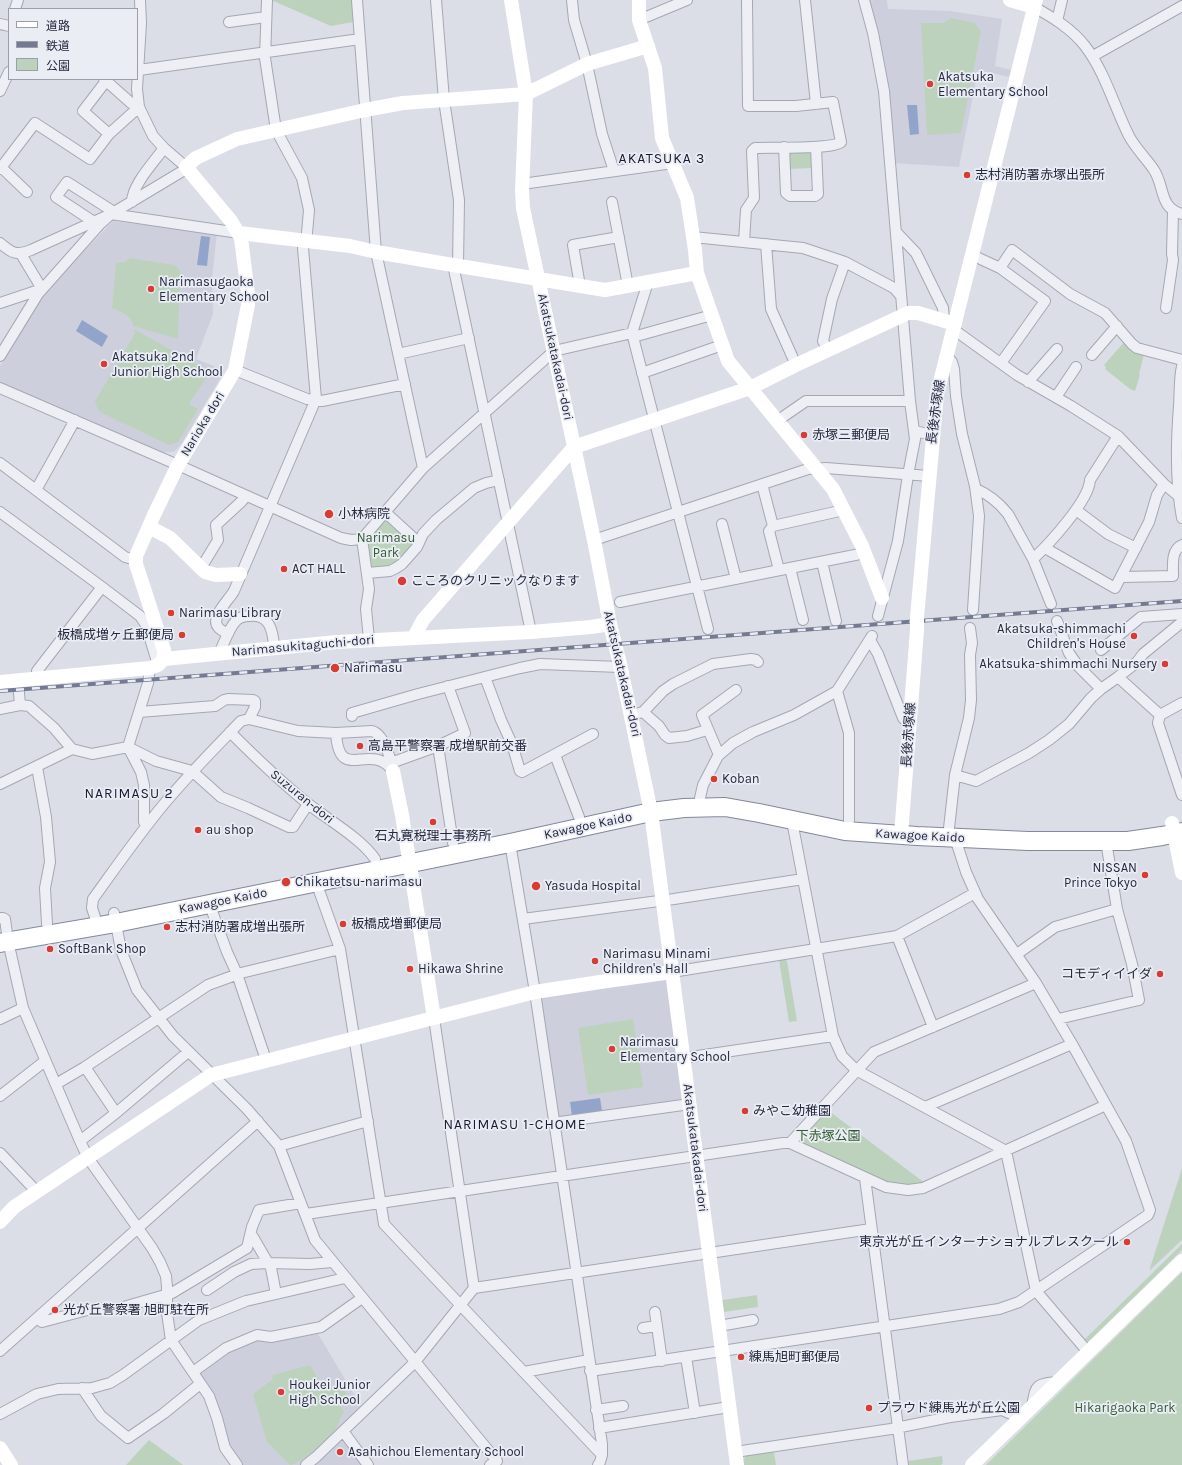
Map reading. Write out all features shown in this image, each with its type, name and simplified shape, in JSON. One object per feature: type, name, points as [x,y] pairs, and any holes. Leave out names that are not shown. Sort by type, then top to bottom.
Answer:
[{"type":"highway","name":"Kawagoe Kaido","points":[[3,933],[95,917],[115,918],[376,859],[409,858],[510,843],[650,808],[674,799],[700,798],[744,800],[834,820],[902,830]]},
{"type":"highway","name":"Kawagoe Kaido","points":[[3,933],[115,918],[208,903],[316,882],[409,858],[453,843],[579,817],[650,808],[725,807],[845,831],[902,830],[952,833],[1026,841],[1128,840],[1178,827]]},
{"type":"highway","name":"Kawagoe Kaido","points":[[952,833],[1132,830],[1178,827]]},
{"type":"street","name":"Narioka dori","points":[[138,76],[141,23],[140,0]]},
{"type":"street","points":[[228,634],[218,626],[216,618],[217,614],[234,591],[315,401],[303,248],[309,210],[302,178],[276,130],[265,53],[267,0]]},
{"type":"street","points":[[357,0],[376,252],[423,468]]},
{"type":"street","points":[[436,0],[444,100],[459,200],[455,266],[468,338],[531,632]]},
{"type":"street","name":"Akatsukatakadai-dori","points":[[511,0],[526,94],[522,184],[523,208],[594,540],[610,624],[620,667],[637,713],[736,1458]]},
{"type":"street","points":[[572,0],[574,20],[587,64],[602,134],[614,171]]},
{"type":"street","points":[[639,0],[639,20],[655,68],[662,138],[687,198],[697,273],[722,345],[729,362],[833,489],[865,553],[882,598]]},
{"type":"street","points":[[639,20],[687,0]]},
{"type":"street","points":[[744,242],[746,210],[754,198],[752,151],[755,148],[816,147],[838,144],[841,142],[833,102],[796,106],[748,106],[747,0]]},
{"type":"street","points":[[805,0],[816,104]]},
{"type":"street","points":[[864,0],[873,33],[884,91],[910,401],[915,439],[898,541],[878,616]]},
{"type":"street","points":[[1010,0],[1035,4],[1084,44],[1093,58],[1130,137],[1155,171],[1165,201],[1177,212],[1172,254],[1173,260],[1166,308]]},
{"type":"street","points":[[1057,21],[1062,0]]},
{"type":"street","name":"長後赤塚線","points":[[902,830],[935,403],[946,355],[950,324],[972,255],[1035,4]]},
{"type":"street","points":[[1093,58],[1182,6]]},
{"type":"street","points":[[229,22],[266,17]]},
{"type":"street","points":[[139,70],[360,39]]},
{"type":"street","points":[[0,244],[13,252],[21,254],[94,222],[113,213],[181,172],[196,158],[228,142],[365,110],[403,103],[526,94],[587,64],[648,46]]},
{"type":"street","points":[[0,92],[8,74]]},
{"type":"street","points":[[27,192],[1,168],[35,123],[90,159],[109,134],[139,107],[131,103],[105,80],[82,111],[109,134]]},
{"type":"street","name":"Narioka dori","points":[[136,560],[149,526],[178,465],[234,370],[248,305],[241,238],[239,233],[231,221],[186,167],[164,148],[153,136],[139,107],[136,89],[137,80]]},
{"type":"street","points":[[784,147],[786,193],[790,196],[815,196],[818,194],[816,147]]},
{"type":"street","points":[[132,202],[132,194],[164,148]]},
{"type":"street","points":[[522,184],[673,163]]},
{"type":"street","points":[[94,222],[56,197],[67,182],[113,213],[239,233],[350,246],[455,266],[607,290],[697,273]]},
{"type":"street","points":[[612,202],[628,286]]},
{"type":"street","points":[[0,356],[22,318],[42,289],[100,224],[113,213]]},
{"type":"street","points":[[897,233],[916,253],[950,324]]},
{"type":"street","points":[[693,236],[803,248],[845,262],[894,288],[901,296]]},
{"type":"street","points":[[580,286],[573,245],[619,237]]},
{"type":"street","points":[[766,244],[771,309],[796,365]]},
{"type":"street","points":[[1000,268],[1012,250],[1070,294],[1105,313],[1137,348],[1182,360]]},
{"type":"street","points":[[21,254],[42,289]]},
{"type":"street","points":[[972,255],[1000,268],[1044,301],[1001,364]]},
{"type":"street","points":[[828,350],[823,341],[832,299],[845,262]]},
{"type":"street","points":[[648,282],[632,335],[708,629]]},
{"type":"street","points":[[0,303],[42,289]]},
{"type":"street","points":[[414,637],[423,620],[574,447],[750,388],[828,350],[915,312],[950,324],[1001,364],[1028,382],[1056,397],[1118,436],[1164,484],[1180,498]]},
{"type":"street","points":[[0,388],[341,538],[351,540],[362,539],[423,468],[554,351],[632,335],[712,315]]},
{"type":"street","points":[[1092,354],[1117,326]]},
{"type":"street","points":[[398,354],[468,338]]},
{"type":"street","points":[[642,372],[722,345]]},
{"type":"street","points":[[1028,382],[1057,349]]},
{"type":"street","points":[[946,355],[952,362],[954,369],[956,396],[962,434],[976,489],[979,516],[973,610]]},
{"type":"street","points":[[1182,366],[1178,420],[1182,518]]},
{"type":"street","points":[[1056,397],[1076,367]]},
{"type":"street","points":[[234,370],[315,401],[322,401],[405,384]]},
{"type":"street","points":[[777,421],[806,401],[910,401]]},
{"type":"street","points":[[36,490],[75,420]]},
{"type":"street","points":[[914,432],[933,435]]},
{"type":"street","points":[[1033,559],[1045,548],[1076,510],[1090,486],[1090,480],[1118,436]]},
{"type":"street","points":[[0,463],[125,557],[136,560],[164,650],[149,680],[128,747],[141,772],[144,785],[144,822],[147,825]]},
{"type":"street","points":[[594,540],[762,484],[815,468],[929,476]]},
{"type":"street","points":[[367,573],[390,571],[402,564],[419,543],[423,534],[436,520],[479,485],[499,480]]},
{"type":"street","points":[[762,484],[773,526]]},
{"type":"street","points":[[1045,548],[1115,588],[1149,522],[1157,495],[1164,484]]},
{"type":"street","points":[[976,489],[983,492],[1005,510],[1033,559],[1051,604]]},
{"type":"street","points":[[201,568],[218,540],[216,525],[246,496]]},
{"type":"street","points":[[779,570],[769,531],[773,526],[844,510]]},
{"type":"street","points":[[1076,510],[1108,534],[1136,548]]},
{"type":"street","points":[[0,512],[140,616],[146,625],[157,664]]},
{"type":"street","points":[[385,512],[419,543]]},
{"type":"street","points":[[722,524],[736,579]]},
{"type":"street","points":[[149,526],[170,538],[205,572],[216,575],[240,574]]},
{"type":"street","points":[[362,539],[369,591],[366,614],[370,639]]},
{"type":"street","points":[[1122,577],[1173,576],[1174,556],[1176,550],[1182,545]]},
{"type":"street","points":[[620,602],[865,553]]},
{"type":"street","points":[[822,562],[836,620]]},
{"type":"street","points":[[790,568],[803,620]]},
{"type":"street","points":[[38,678],[37,671],[102,587]]},
{"type":"street","points":[[1102,650],[1141,617],[1182,614]]},
{"type":"street","points":[[219,653],[233,624],[244,616],[260,615],[266,620],[270,627],[274,648]]},
{"type":"street","points":[[1057,621],[1069,653],[1078,666],[1101,689]]},
{"type":"street","points":[[955,775],[976,781],[1029,753],[1069,724],[1101,689],[1118,677],[1182,622]]},
{"type":"street","name":"Narimasukitaguchi-dori","points":[[0,682],[157,664],[219,653],[370,639],[531,632],[610,624]]},
{"type":"street","points":[[590,1372],[999,1310],[1019,1302],[1148,1215],[1150,1210],[1126,1141],[1058,1019],[1036,983],[975,892],[952,833],[955,775],[969,718],[970,655],[972,643],[970,628]]},
{"type":"street","points":[[700,798],[703,785],[719,755],[732,743],[753,732],[794,715],[838,691],[856,659],[871,638],[903,718],[910,725]]},
{"type":"street","points":[[707,730],[687,736],[669,738],[665,736],[659,726],[637,713],[673,684],[714,664],[751,659],[758,662]]},
{"type":"street","points":[[352,716],[352,713],[448,686],[540,664],[620,667]]},
{"type":"street","points":[[485,677],[501,720],[512,744],[520,771],[522,772],[593,734]]},
{"type":"street","points":[[1118,677],[1160,715]]},
{"type":"street","points":[[18,680],[20,705]]},
{"type":"street","points":[[391,766],[465,733],[448,686]]},
{"type":"street","points":[[719,755],[707,730],[702,715],[736,690]]},
{"type":"street","points":[[838,691],[849,733],[849,821]]},
{"type":"street","points":[[139,712],[213,706],[228,699],[253,700],[255,701],[255,707],[249,719]]},
{"type":"street","points":[[1182,703],[1160,715],[1158,723],[1182,795]]},
{"type":"street","points":[[0,709],[20,705],[29,706],[54,728],[72,748],[92,754],[128,747],[156,761],[192,772],[221,797],[289,827],[293,827],[308,804]]},
{"type":"street","points":[[95,917],[92,908],[93,899],[147,825],[192,772],[241,722],[249,719],[298,731],[336,733],[372,731],[378,733],[391,766],[402,815],[474,1288]]},
{"type":"street","name":"Suzuran-dori","points":[[230,732],[272,774],[308,804],[368,848],[376,859]]},
{"type":"street","points":[[336,733],[337,748],[339,753],[344,758],[352,760],[374,759],[383,761],[391,766]]},
{"type":"street","points":[[374,759],[380,752],[382,740]]},
{"type":"street","points":[[438,746],[453,843]]},
{"type":"street","points":[[0,784],[37,767],[72,748]]},
{"type":"street","points":[[555,755],[579,817]]},
{"type":"street","points":[[37,767],[46,817],[50,862],[46,888],[48,924]]},
{"type":"street","points":[[792,821],[833,1036],[842,1056],[856,1070],[1006,1151],[1036,1291],[1088,1352]]},
{"type":"street","points":[[1178,827],[1182,873]]},
{"type":"street","points":[[1058,1019],[1095,1009],[1139,1000],[1132,964],[1117,909],[1106,841]]},
{"type":"street","points":[[510,843],[523,919],[602,1444],[601,1462]]},
{"type":"street","points":[[523,919],[803,879]]},
{"type":"street","points":[[316,882],[340,949],[384,1224],[524,1372],[601,1462]]},
{"type":"street","points":[[0,1222],[14,1207],[211,1075],[534,992],[817,950],[897,936],[975,892]]},
{"type":"street","points":[[208,903],[237,974],[266,1060]]},
{"type":"street","points":[[1016,954],[1055,927],[1117,909]]},
{"type":"street","points":[[115,918],[123,955],[137,990],[173,1036],[258,1120],[280,1146],[315,1240],[496,1464]]},
{"type":"street","points":[[3,933],[23,1008],[80,1141],[88,1158],[160,1262],[166,1276],[167,1313],[171,1340],[212,1402],[225,1448],[237,1465]]},
{"type":"street","points":[[897,936],[933,1027]]},
{"type":"street","points":[[56,1084],[85,1067],[208,985],[237,974],[340,949]]},
{"type":"street","points":[[790,1143],[874,1052],[1036,983]]},
{"type":"street","points":[[0,1019],[23,1008]]},
{"type":"street","points":[[684,1058],[833,1036]]},
{"type":"street","points":[[925,1106],[1072,1044]]},
{"type":"street","points":[[80,1141],[116,1113],[188,1052]]},
{"type":"street","points":[[0,1096],[45,1061]]},
{"type":"street","points":[[85,1067],[116,1113]]},
{"type":"street","points":[[554,1123],[690,1104]]},
{"type":"street","points":[[306,1214],[790,1143],[886,1187],[908,1190],[923,1188],[1106,1105]]},
{"type":"street","points":[[0,1351],[258,1120]]},
{"type":"street","points":[[280,1146],[368,1121]]},
{"type":"street","points":[[0,1153],[37,1192]]},
{"type":"street","points":[[865,1178],[902,1465]]},
{"type":"street","points":[[37,1318],[40,1321],[44,1321],[90,1309],[120,1308],[172,1293],[247,1248],[259,1210],[301,1203]]},
{"type":"street","points":[[306,1465],[415,1362],[474,1288],[872,1229]]},
{"type":"street","points":[[250,1235],[268,1263],[276,1294]]},
{"type":"street","points":[[972,1465],[1182,1261]]},
{"type":"street","points":[[207,1290],[234,1272],[251,1264],[310,1264],[332,1262]]},
{"type":"street","points":[[0,1414],[37,1394],[58,1389],[102,1386],[116,1380],[198,1320],[246,1301],[345,1278]]},
{"type":"street","points":[[192,1372],[226,1348],[257,1335],[271,1338],[321,1327],[362,1298]]},
{"type":"street","points":[[655,1312],[662,1361]]},
{"type":"street","points":[[719,1326],[753,1320]]},
{"type":"street","points":[[643,1328],[657,1326]]},
{"type":"street","points":[[686,1357],[695,1413]]},
{"type":"street","points":[[524,1372],[589,1360]]},
{"type":"street","points":[[82,1388],[101,1416],[128,1438],[163,1414],[200,1384]]},
{"type":"street","points":[[596,1410],[623,1406]]},
{"type":"street","points":[[599,1428],[729,1407]]},
{"type":"street","points":[[736,1458],[950,1418],[1002,1410],[1020,1418]]},
{"type":"street","points":[[343,1431],[368,1465]]},
{"type":"street","points":[[0,1448],[11,1465]]},
{"type":"shaded area","name":"Akatsuka Elementary School","points":[[866,0],[887,0],[888,9],[950,11],[1002,19],[995,66],[1011,70],[1009,77],[978,70],[959,167],[892,163]]},
{"type":"shaded area","name":"Akatsuka 2nd Junior High School","points":[[113,221],[217,233],[212,278],[213,314],[196,359],[224,370],[224,372],[182,443],[175,451],[163,452],[0,384],[0,366],[40,301],[54,282]]},
{"type":"shaded area","name":"Narimasu Elementary School","points":[[663,978],[668,981],[683,1099],[677,1103],[558,1120],[539,998]]},
{"type":"shaded area","name":"Houkei Junior High School","points":[[317,1332],[362,1408],[310,1458],[300,1465],[240,1465],[235,1460],[199,1375],[200,1371],[228,1350],[256,1338]]},
{"type":"shaded area","name":"Asahichou Elementary School","points":[[341,1439],[344,1440],[363,1465],[312,1465]]},
{"type":"green space","points":[[271,0],[352,0],[353,22],[331,26]]},
{"type":"green space","points":[[951,18],[975,23],[981,32],[961,133],[927,135],[921,23],[943,23]]},
{"type":"green space","points":[[790,151],[810,151],[813,154],[813,168],[789,169],[788,154]]},
{"type":"green space","points":[[130,258],[174,265],[180,270],[178,339],[133,326],[131,319],[112,308],[116,263],[125,262]]},
{"type":"green space","points":[[134,329],[210,372],[189,404],[198,409],[178,442],[169,445],[100,412],[97,408],[95,401],[135,334]]},
{"type":"green space","points":[[1125,341],[1144,354],[1135,391],[1130,389],[1105,369],[1106,367],[1104,365]]},
{"type":"green space","name":"Narimasu Park","points":[[387,519],[412,542],[413,546],[396,564],[372,569],[369,566],[365,540],[383,520]]},
{"type":"green space","points":[[784,959],[787,961],[797,1021],[789,1022],[779,960]]},
{"type":"green space","points":[[633,1019],[643,1087],[588,1095],[578,1028]]},
{"type":"green space","name":"下赤塚公園","points":[[825,1108],[925,1183],[897,1187],[797,1143]]},
{"type":"green space","points":[[1182,1168],[1182,1240],[1150,1270],[1150,1268]]},
{"type":"green space","points":[[1182,1244],[1182,1250],[1088,1342],[1086,1341],[1085,1339]]},
{"type":"green space","name":"Hikarigaoka Park","points":[[1182,1272],[1182,1465],[986,1465]]},
{"type":"green space","points":[[757,1295],[758,1307],[724,1312],[722,1300]]},
{"type":"green space","points":[[310,1365],[325,1391],[341,1384],[349,1399],[340,1404],[344,1413],[334,1431],[308,1455],[290,1465],[267,1442],[253,1394],[273,1379],[272,1376]]},
{"type":"green space","points":[[149,1440],[182,1464],[183,1465],[126,1465]]},
{"type":"green space","points":[[774,1452],[776,1465],[743,1465],[743,1460],[746,1456]]},
{"type":"green space","points":[[942,1456],[943,1463],[941,1465],[908,1465],[908,1461]]},
{"type":"water","points":[[907,105],[917,105],[919,134],[910,135]]},
{"type":"water","points":[[201,236],[210,237],[207,266],[197,265]]},
{"type":"water","points":[[82,320],[108,336],[102,347],[76,331]]},
{"type":"water","points":[[600,1098],[602,1111],[572,1116],[570,1102]]},
{"type":"railway","points":[[0,691],[1182,601]]},
{"type":"place","name":"Akatsuka Elementary School","points":[[930,84]]},
{"type":"place","name":"志村消防署赤塚出張所","points":[[967,175]]},
{"type":"place","name":"Narimasugaoka Elementary School","points":[[151,289]]},
{"type":"place","name":"Akatsuka 2nd Junior High School","points":[[104,364]]},
{"type":"place","name":"赤塚三郵便局","points":[[804,435]]},
{"type":"place","name":"小林病院","points":[[329,514]]},
{"type":"place","name":"ACT HALL","points":[[284,569]]},
{"type":"place","name":"こころのクリニックなります","points":[[402,581]]},
{"type":"place","name":"Narimasu Library","points":[[171,613]]},
{"type":"place","name":"板橋成増ヶ丘郵便局","points":[[182,635]]},
{"type":"place","name":"Akatsuka-shimmachi Children's House","points":[[1134,636]]},
{"type":"place","name":"Akatsuka-shimmachi Nursery","points":[[1165,664]]},
{"type":"place","name":"Narimasu","points":[[335,668]]},
{"type":"place","name":"高島平警察署 成増駅前交番","points":[[360,746]]},
{"type":"place","name":"Koban","points":[[714,779]]},
{"type":"place","name":"石丸寛税理士事務所","points":[[433,822]]},
{"type":"place","name":"au shop","points":[[198,830]]},
{"type":"place","name":"NISSAN Prince Tokyo","points":[[1145,875]]},
{"type":"place","name":"Chikatetsu-narimasu","points":[[286,882]]},
{"type":"place","name":"Yasuda Hospital","points":[[536,886]]},
{"type":"place","name":"板橋成増郵便局","points":[[343,924]]},
{"type":"place","name":"志村消防署成増出張所","points":[[167,927]]},
{"type":"place","name":"SoftBank Shop","points":[[50,949]]},
{"type":"place","name":"Narimasu Minami Children's Hall","points":[[595,961]]},
{"type":"place","name":"Hikawa Shrine","points":[[410,969]]},
{"type":"place","name":"コモディイイダ","points":[[1160,974]]},
{"type":"place","name":"Narimasu Elementary School","points":[[612,1049]]},
{"type":"place","name":"みやこ幼稚園","points":[[745,1111]]},
{"type":"place","name":"東京光が丘インターナショナルプレスクール","points":[[1127,1242]]},
{"type":"place","name":"光が丘警察署 旭町駐在所","points":[[55,1310]]},
{"type":"place","name":"練馬旭町郵便局","points":[[741,1357]]},
{"type":"place","name":"Houkei Junior High School","points":[[281,1392]]},
{"type":"place","name":"プラウド練馬光が丘公園","points":[[869,1408]]},
{"type":"place","name":"Asahichou Elementary School","points":[[340,1452]]},
{"type":"district","name":"AKATSUKA 3","points":[[662,159]]},
{"type":"district","name":"NARIMASU 2","points":[[129,794]]},
{"type":"district","name":"NARIMASU 1-CHOME","points":[[515,1125]]}]
